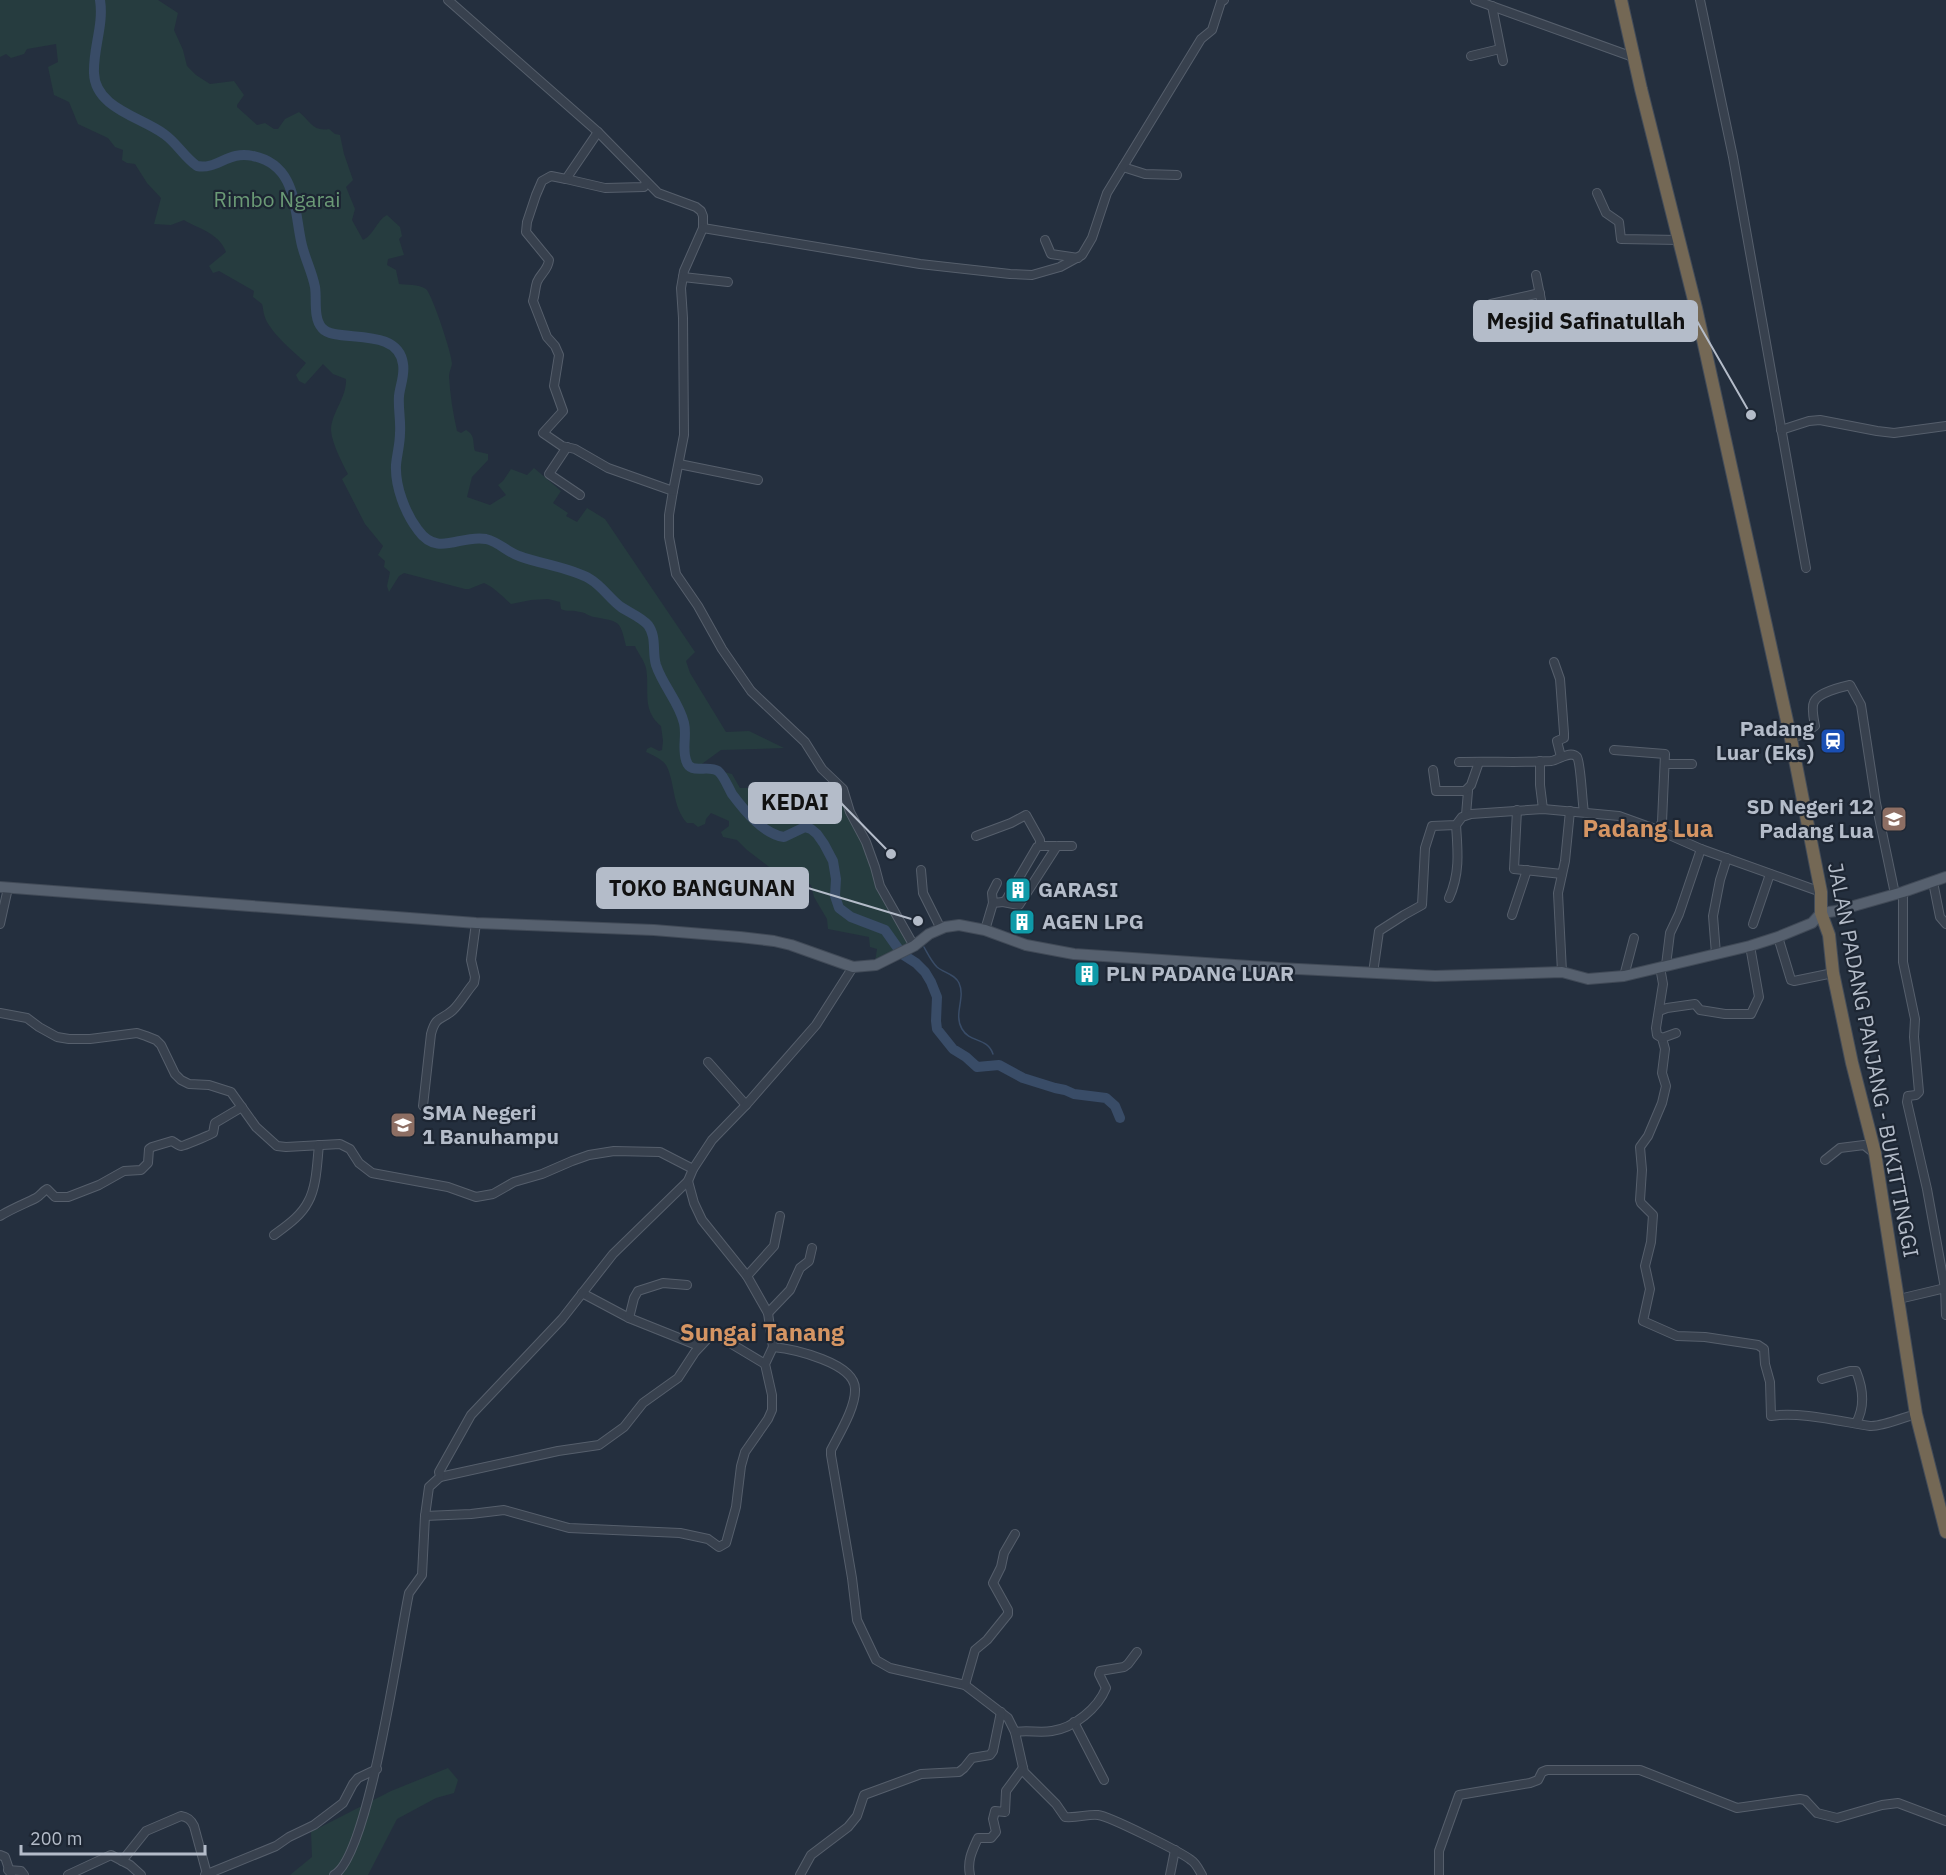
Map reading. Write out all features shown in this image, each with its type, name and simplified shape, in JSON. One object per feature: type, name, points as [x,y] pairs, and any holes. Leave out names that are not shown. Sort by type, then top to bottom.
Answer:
[{"type":"highway","name":"JALAN PADANG PANJANG - BUKITTINGGI","points":[[1621,0],[1633,57],[1696,308],[1791,739],[1821,892],[1821,913],[1829,935],[1833,973],[1852,1063],[1875,1153],[1916,1414],[1946,1532]]},
{"type":"main road","points":[[4,888],[476,923],[654,930],[774,940],[852,967],[880,963],[913,946],[929,934],[959,925],[985,930],[1026,945],[1074,954],[1436,976],[1562,972],[1588,979],[1624,976],[1750,945],[1778,937],[1812,923],[1821,913],[1899,893],[1946,877]]},
{"type":"street","points":[[448,0],[598,132],[658,193],[701,211],[703,228],[683,277],[681,288],[684,435],[669,515],[669,537],[676,574],[698,606],[722,649],[752,691],[805,742],[822,769],[843,789],[850,812],[866,842],[880,886],[913,946]]},
{"type":"street","points":[[703,228],[920,264],[1010,274],[1032,275],[1060,267],[1082,255],[1092,238],[1107,193],[1201,39],[1212,30],[1221,2],[1224,0]]},
{"type":"street","points":[[1475,0],[1633,57]]},
{"type":"street","points":[[1700,0],[1732,157],[1806,568]]},
{"type":"street","points":[[1492,6],[1503,61]]},
{"type":"street","points":[[1471,56],[1500,49]]},
{"type":"street","points":[[566,179],[598,132]]},
{"type":"street","points":[[1123,167],[1145,174],[1177,175]]},
{"type":"street","points":[[646,182],[644,187],[605,188],[551,176],[542,181],[527,222],[526,232],[549,260],[548,267],[538,279],[533,301],[547,337],[559,355],[554,386],[563,411],[543,433],[556,443],[575,449],[608,468],[673,491]]},
{"type":"street","points":[[1597,193],[1606,213],[1619,222],[1622,240],[1679,240]]},
{"type":"street","points":[[1045,240],[1051,254],[1078,258]]},
{"type":"street","points":[[1536,275],[1547,330]]},
{"type":"street","points":[[683,277],[729,282]]},
{"type":"street","points":[[1491,304],[1540,293]]},
{"type":"street","points":[[1501,336],[1571,327],[1585,334],[1696,308]]},
{"type":"street","points":[[1781,430],[1820,420],[1894,433],[1946,426]]},
{"type":"street","points":[[567,447],[549,474],[580,495]]},
{"type":"street","points":[[679,464],[758,480]]},
{"type":"street","points":[[1459,762],[1556,760],[1564,733],[1560,679],[1554,662]]},
{"type":"street","points":[[1791,739],[1815,726],[1813,704],[1817,698],[1837,688],[1850,686],[1852,688],[1861,705],[1876,803],[1899,893],[1904,962],[1915,1019],[1918,1092],[1916,1095],[1908,1096],[1907,1102],[1945,1286],[1946,1315]]},
{"type":"street","points":[[1560,748],[1578,759],[1584,812]]},
{"type":"street","points":[[1614,750],[1665,754],[1662,822],[1658,830]]},
{"type":"street","points":[[1540,761],[1543,809]]},
{"type":"street","points":[[1432,770],[1436,791],[1466,790],[1471,785],[1479,762]]},
{"type":"street","points":[[1665,765],[1692,764]]},
{"type":"street","points":[[1466,790],[1469,793],[1466,815]]},
{"type":"street","points":[[1449,898],[1457,878],[1456,825],[1462,817],[1543,809],[1619,816],[1701,849],[1821,892]]},
{"type":"street","points":[[1517,810],[1514,867],[1562,874]]},
{"type":"street","points":[[1562,972],[1558,893],[1567,851],[1570,811]]},
{"type":"street","points":[[976,836],[1026,815],[1040,840],[1040,846]]},
{"type":"street","points":[[1373,973],[1379,931],[1422,905],[1425,848],[1432,826],[1456,825]]},
{"type":"street","points":[[993,903],[1019,905],[1057,846]]},
{"type":"street","points":[[1003,902],[1037,847],[1072,846]]},
{"type":"street","points":[[1701,849],[1679,914],[1670,933],[1663,966],[1663,984],[1656,1028],[1657,1035],[1662,1038],[1665,1054],[1662,1073],[1666,1084],[1665,1092],[1648,1136],[1640,1147],[1642,1170],[1640,1200],[1653,1215],[1651,1242],[1646,1262],[1650,1289],[1643,1321],[1673,1335],[1705,1336],[1762,1347],[1770,1382],[1772,1416],[1828,1418],[1873,1426],[1916,1414]]},
{"type":"street","points":[[1716,954],[1713,916],[1727,858]]},
{"type":"street","points":[[921,870],[923,893],[941,929]]},
{"type":"street","points":[[1512,915],[1527,870]]},
{"type":"street","points":[[1753,924],[1770,873]]},
{"type":"street","points":[[1933,882],[1940,917],[1946,924]]},
{"type":"street","points":[[985,930],[993,903],[992,893],[997,883]]},
{"type":"street","points":[[0,924],[4,888]]},
{"type":"street","points":[[423,1106],[434,1024],[452,1011],[474,983],[471,960],[476,923]]},
{"type":"street","points":[[1778,937],[1791,980],[1833,973]]},
{"type":"street","points":[[1624,976],[1634,938]]},
{"type":"street","points":[[1659,1011],[1695,1004],[1700,1010],[1725,1014],[1751,1014],[1759,997],[1750,945]]},
{"type":"street","points":[[440,1477],[439,1473],[471,1415],[562,1319],[613,1254],[688,1181],[712,1140],[816,1025],[852,967]]},
{"type":"street","points":[[0,1013],[27,1018],[57,1037],[69,1039],[90,1039],[137,1033],[146,1036],[156,1040],[161,1046],[180,1080],[225,1089],[235,1096],[256,1127],[277,1146],[286,1148],[320,1145],[346,1146],[363,1167],[372,1173],[448,1187],[476,1197],[493,1194],[505,1185],[542,1174],[589,1155],[614,1151],[660,1152],[693,1169]]},
{"type":"street","points":[[1662,1038],[1676,1033]]},
{"type":"street","points":[[708,1062],[746,1105]]},
{"type":"street","points":[[0,1216],[35,1198],[47,1189],[55,1197],[68,1197],[99,1185],[124,1171],[141,1170],[148,1163],[149,1149],[152,1147],[172,1141],[184,1146],[193,1140],[211,1136],[215,1123],[242,1107]]},
{"type":"street","points":[[274,1235],[308,1203],[314,1185],[320,1145]]},
{"type":"street","points":[[1824,1160],[1840,1148],[1864,1145],[1875,1153]]},
{"type":"street","points":[[425,1516],[504,1510],[569,1528],[680,1533],[708,1539],[719,1547],[726,1543],[736,1507],[745,1452],[772,1410],[772,1395],[765,1365],[773,1347],[768,1313],[747,1276],[702,1220],[688,1181]]},
{"type":"street","points":[[747,1276],[774,1246],[780,1216]]},
{"type":"street","points":[[768,1313],[790,1290],[799,1269],[809,1261],[812,1248]]},
{"type":"street","points":[[629,1318],[638,1291],[663,1283],[687,1284]]},
{"type":"street","points":[[1899,1299],[1945,1286]]},
{"type":"street","points":[[582,1293],[629,1318],[699,1346]]},
{"type":"street","points":[[334,1875],[342,1870],[355,1844],[377,1768],[409,1593],[422,1575],[429,1487],[440,1477],[554,1452],[599,1445],[624,1427],[644,1403],[678,1378],[699,1346],[711,1335],[765,1365]]},
{"type":"street","points":[[773,1347],[804,1353],[843,1369],[851,1376],[855,1389],[851,1407],[831,1450],[831,1455],[857,1620],[876,1660],[890,1668],[964,1685],[1008,1718],[1015,1732],[1024,1772],[1056,1804],[1065,1817],[1098,1815],[1110,1819],[1175,1850],[1193,1861],[1202,1875]]},
{"type":"street","points":[[1822,1379],[1856,1371],[1862,1396],[1861,1412],[1856,1423]]},
{"type":"street","points":[[964,1685],[975,1650],[987,1640],[1008,1614],[993,1583],[1001,1567],[1004,1553],[1016,1534]]},
{"type":"street","points":[[1015,1732],[1052,1731],[1074,1722],[1094,1706],[1104,1692],[1106,1688],[1100,1671],[1124,1667],[1137,1652]]},
{"type":"street","points":[[800,1875],[811,1855],[848,1827],[856,1816],[864,1795],[921,1774],[959,1772],[972,1758],[990,1755],[993,1751],[1000,1712]]},
{"type":"street","points":[[1074,1722],[1104,1780]]},
{"type":"street","points":[[122,1861],[146,1831],[186,1816],[195,1826],[206,1874],[276,1846],[314,1825],[343,1803],[358,1778],[377,1768]]},
{"type":"street","points":[[970,1875],[968,1868],[970,1855],[978,1838],[991,1838],[996,1832],[993,1819],[995,1810],[1005,1812],[1006,1791],[1023,1768]]},
{"type":"street","points":[[1439,1875],[1439,1851],[1459,1795],[1530,1783],[1538,1780],[1542,1772],[1547,1770],[1640,1770],[1737,1808],[1800,1799],[1805,1800],[1817,1813],[1840,1818],[1882,1805],[1898,1803],[1946,1821]]},
{"type":"street","points":[[1170,1875],[1175,1850]]},
{"type":"street","points":[[0,1855],[5,1857],[10,1873],[21,1871],[24,1875]]},
{"type":"street","points":[[68,1875],[111,1855],[141,1875]]},
{"type":"green space","name":"Rimbo Ngarai","points":[[0,0],[158,0],[178,13],[174,30],[187,66],[210,84],[234,81],[244,95],[237,107],[257,125],[265,123],[278,129],[285,119],[299,112],[315,127],[329,129],[340,135],[353,180],[346,187],[355,209],[352,220],[363,240],[387,215],[400,227],[402,236],[399,239],[404,255],[388,259],[387,265],[396,270],[399,284],[420,286],[429,293],[451,357],[449,383],[457,431],[469,432],[475,451],[488,454],[488,460],[472,477],[467,497],[490,505],[506,495],[498,485],[511,469],[527,475],[534,468],[561,491],[553,503],[568,513],[566,516],[577,522],[587,508],[605,519],[695,652],[686,661],[690,673],[726,732],[749,731],[784,748],[721,750],[699,766],[732,774],[740,788],[767,792],[779,803],[800,799],[821,819],[831,818],[828,808],[818,807],[821,800],[817,797],[829,783],[873,848],[884,885],[912,938],[927,940],[874,969],[877,949],[870,947],[869,937],[828,929],[827,919],[814,897],[811,885],[781,876],[737,840],[723,837],[721,832],[729,826],[729,821],[711,813],[705,824],[698,827],[693,823],[687,823],[676,802],[666,765],[646,752],[651,747],[662,750],[661,726],[655,720],[649,706],[644,662],[635,646],[626,646],[620,626],[614,621],[582,612],[563,610],[560,602],[548,599],[511,604],[484,583],[465,589],[404,573],[399,576],[389,592],[387,586],[390,572],[384,567],[385,561],[378,555],[383,546],[365,524],[342,479],[348,474],[331,434],[332,423],[346,386],[346,379],[333,374],[323,364],[305,384],[299,381],[296,375],[306,363],[270,327],[262,304],[253,297],[254,291],[219,271],[213,273],[209,266],[226,252],[219,240],[184,220],[171,225],[154,224],[161,198],[147,183],[135,164],[122,160],[123,150],[115,147],[108,138],[78,124],[69,102],[54,95],[48,67],[58,62],[56,44],[27,49],[24,54],[11,58],[6,54],[0,57]]},
{"type":"green space","points":[[448,1768],[458,1780],[454,1793],[436,1798],[397,1819],[368,1875],[290,1875],[312,1857],[311,1832],[391,1791]]},
{"type":"waterway","points":[[100,0],[101,18],[94,73],[96,85],[102,95],[121,110],[164,134],[197,166],[211,165],[244,155],[267,161],[278,168],[285,178],[294,202],[302,247],[315,287],[316,314],[319,324],[329,333],[379,340],[390,344],[399,352],[403,372],[399,396],[400,441],[396,473],[402,499],[418,530],[433,543],[486,539],[519,556],[583,575],[598,585],[621,607],[645,622],[651,630],[656,665],[684,723],[684,751],[688,765],[695,769],[718,771],[742,807],[761,826],[776,835],[784,837],[805,827],[817,834],[833,861],[836,879],[835,896],[839,908],[851,917],[885,930],[902,954],[925,972],[937,997],[937,1029],[953,1049],[977,1067],[999,1065],[1023,1078],[1074,1094],[1106,1098],[1115,1106],[1120,1118]]},
{"type":"waterway","points":[[924,947],[937,967],[959,983],[961,989],[959,1018],[962,1029],[969,1036],[987,1045],[993,1054]]},
{"type":"place","name":"Mesjid Safinatullah","points":[[1751,415]]},
{"type":"place","name":"Padang Luar (Eks)","points":[[1833,741]]},
{"type":"place","name":"SD Negeri 12 Padang Lua","points":[[1894,819]]},
{"type":"place","name":"KEDAI","points":[[891,854]]},
{"type":"place","name":"GARASI","points":[[1018,890]]},
{"type":"place","name":"TOKO BANGUNAN","points":[[918,921]]},
{"type":"place","name":"AGEN LPG","points":[[1022,922]]},
{"type":"place","name":"PLN PADANG LUAR","points":[[1087,974]]},
{"type":"place","name":"SMA Negeri 1 Banuhampu","points":[[403,1125]]},
{"type":"district","name":"Padang Lua","points":[[1648,829]]},
{"type":"district","name":"Sungai Tanang","points":[[762,1333]]}]
